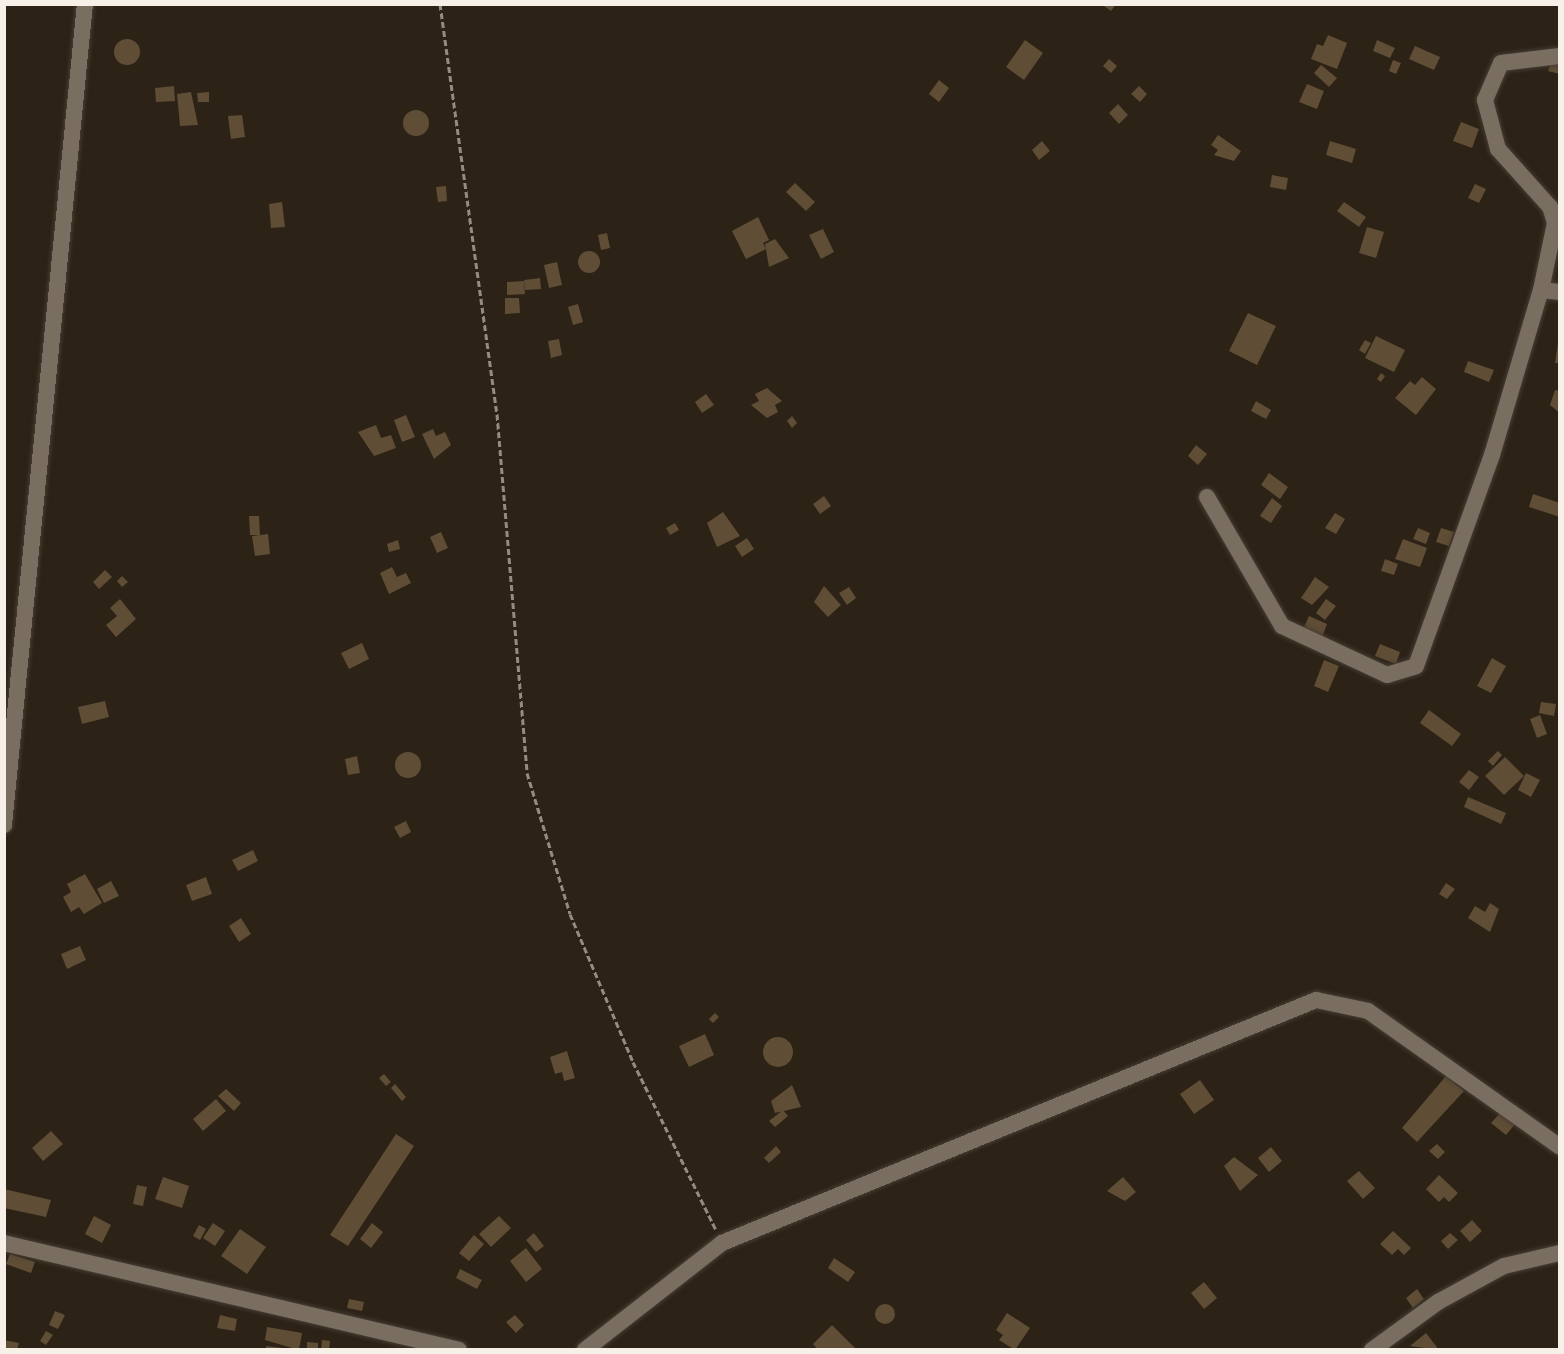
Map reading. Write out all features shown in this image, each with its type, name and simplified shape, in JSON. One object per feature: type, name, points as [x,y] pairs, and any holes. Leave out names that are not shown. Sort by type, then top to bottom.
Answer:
[{"type":"street","points":[[4,825],[85,4]]},
{"type":"street","points":[[1207,497],[1282,626],[1387,675],[1416,666],[1492,455],[1541,290],[1555,224],[1550,207],[1498,149],[1485,100],[1500,63],[1560,56]]},
{"type":"street","points":[[1541,290],[1560,292]]},
{"type":"street","points":[[585,1350],[722,1243],[1316,1000],[1368,1011],[1560,1147]]},
{"type":"street","points":[[4,1243],[459,1350]]},
{"type":"street","points":[[1372,1350],[1438,1302],[1504,1266],[1560,1253]]},
{"type":"path","points":[[440,4],[497,414],[527,773],[570,914],[633,1062],[722,1243]]},
{"type":"building","points":[[1101,4],[1116,4],[1111,11]]},
{"type":"building","points":[[1328,35],[1347,43],[1337,69],[1311,59],[1317,44],[1323,46]]},
{"type":"building","points":[[127,39],[136,43],[140,52],[136,61],[127,65],[118,61],[114,52],[118,43]]},
{"type":"building","points":[[1025,40],[1043,53],[1024,80],[1006,67]]},
{"type":"building","points":[[1377,40],[1395,48],[1390,58],[1373,51]]},
{"type":"building","points":[[1415,46],[1440,57],[1434,70],[1409,59]]},
{"type":"building","points":[[1553,57],[1560,59],[1560,74],[1548,71]]},
{"type":"building","points":[[1109,59],[1117,66],[1111,73],[1103,66]]},
{"type":"building","points":[[1393,60],[1401,63],[1396,74],[1389,71]]},
{"type":"building","points":[[1321,65],[1337,78],[1329,87],[1314,73]]},
{"type":"building","points":[[939,80],[949,88],[939,102],[929,94]]},
{"type":"building","points":[[1307,84],[1324,91],[1317,109],[1299,102]]},
{"type":"building","points":[[174,86],[175,101],[156,102],[155,88]]},
{"type":"building","points":[[1139,86],[1147,94],[1140,102],[1131,94]]},
{"type":"building","points":[[191,92],[198,125],[180,126],[177,94]]},
{"type":"building","points":[[209,92],[209,102],[198,102],[197,93]]},
{"type":"building","points":[[1118,104],[1128,115],[1119,124],[1109,113]]},
{"type":"building","points":[[416,110],[425,114],[429,123],[425,132],[416,136],[407,132],[403,123],[407,114]]},
{"type":"building","points":[[242,115],[245,137],[231,139],[228,116]]},
{"type":"building","points":[[1461,122],[1479,129],[1472,148],[1453,141]]},
{"type":"building","points":[[1218,135],[1241,151],[1234,161],[1214,155],[1218,150],[1211,145]]},
{"type":"building","points":[[1042,141],[1050,151],[1039,160],[1032,150]]},
{"type":"building","points":[[1330,141],[1356,149],[1352,163],[1326,155]]},
{"type":"building","points":[[1272,175],[1288,178],[1286,190],[1270,187]]},
{"type":"building","points":[[795,183],[815,202],[806,211],[786,192]]},
{"type":"building","points":[[1475,184],[1486,189],[1479,203],[1468,198]]},
{"type":"building","points":[[446,186],[447,201],[438,202],[436,187]]},
{"type":"building","points":[[282,202],[285,227],[271,228],[269,204]]},
{"type":"building","points":[[1344,202],[1366,217],[1359,227],[1337,211]]},
{"type":"building","points":[[758,217],[769,240],[763,243],[766,249],[746,259],[732,231]]},
{"type":"building","points":[[1367,227],[1384,232],[1376,258],[1359,253]]},
{"type":"building","points":[[823,229],[834,252],[821,259],[809,235]]},
{"type":"building","points":[[607,233],[610,248],[601,250],[598,235]]},
{"type":"building","points":[[775,239],[789,258],[769,267],[765,244]]},
{"type":"building","points":[[589,251],[597,254],[600,262],[597,270],[589,273],[581,270],[578,262],[581,254]]},
{"type":"building","points":[[557,262],[562,285],[549,288],[544,265]]},
{"type":"building","points":[[540,278],[541,289],[525,290],[524,280]]},
{"type":"building","points":[[524,281],[525,294],[507,295],[507,282]]},
{"type":"building","points":[[505,298],[519,298],[520,313],[505,314]]},
{"type":"building","points":[[578,304],[583,322],[573,325],[568,307]]},
{"type":"building","points":[[1248,313],[1276,326],[1257,365],[1229,351]]},
{"type":"building","points":[[1376,336],[1405,350],[1394,372],[1365,358]]},
{"type":"building","points":[[559,339],[562,355],[551,358],[548,341]]},
{"type":"building","points":[[1365,340],[1371,343],[1365,354],[1359,350]]},
{"type":"building","points":[[1558,343],[1560,343],[1560,363],[1555,363]]},
{"type":"building","points":[[1468,361],[1494,370],[1489,382],[1464,372]]},
{"type":"building","points":[[1381,373],[1385,376],[1381,382],[1377,379]]},
{"type":"building","points":[[1422,377],[1436,389],[1416,415],[1395,398],[1410,381],[1415,385]]},
{"type":"building","points":[[767,388],[782,401],[775,405],[778,412],[767,418],[751,405],[759,401],[755,394]]},
{"type":"building","points":[[1555,390],[1560,391],[1560,413],[1550,405]]},
{"type":"building","points":[[706,394],[714,405],[702,413],[695,402]]},
{"type":"building","points":[[1256,401],[1271,410],[1266,419],[1251,411]]},
{"type":"building","points":[[406,415],[415,437],[402,442],[394,420]]},
{"type":"building","points":[[792,416],[797,423],[792,428],[787,421]]},
{"type":"building","points":[[376,425],[381,438],[391,435],[396,448],[374,456],[358,432]]},
{"type":"building","points":[[433,429],[436,436],[445,432],[451,445],[434,459],[422,434]]},
{"type":"building","points":[[1196,445],[1207,454],[1198,465],[1188,456]]},
{"type":"building","points":[[1269,473],[1288,487],[1280,499],[1261,485]]},
{"type":"building","points":[[1533,494],[1560,503],[1560,517],[1529,507]]},
{"type":"building","points":[[824,496],[831,506],[820,514],[813,504]]},
{"type":"building","points":[[1272,498],[1282,506],[1271,523],[1260,516]]},
{"type":"building","points":[[723,512],[740,536],[717,547],[707,523]]},
{"type":"building","points":[[1335,513],[1345,519],[1336,534],[1325,528]]},
{"type":"building","points":[[249,516],[259,516],[260,535],[250,535]]},
{"type":"building","points":[[675,523],[679,530],[670,535],[666,528]]},
{"type":"building","points":[[1418,528],[1430,533],[1426,544],[1413,539]]},
{"type":"building","points":[[1441,528],[1454,532],[1449,546],[1436,542]]},
{"type":"building","points":[[441,532],[448,548],[437,553],[430,537]]},
{"type":"building","points":[[268,534],[270,554],[255,556],[252,536]]},
{"type":"building","points":[[747,538],[754,549],[742,557],[735,546]]},
{"type":"building","points":[[1403,539],[1427,548],[1420,567],[1395,559]]},
{"type":"building","points":[[398,540],[400,549],[389,552],[387,544]]},
{"type":"building","points":[[1385,559],[1398,564],[1394,575],[1381,571]]},
{"type":"building","points":[[392,567],[397,577],[406,573],[411,583],[389,594],[380,573]]},
{"type":"building","points":[[105,570],[112,577],[99,589],[93,582]]},
{"type":"building","points":[[122,576],[128,582],[122,587],[117,581]]},
{"type":"building","points":[[1315,577],[1329,587],[1312,605],[1301,598]]},
{"type":"building","points":[[824,586],[841,605],[828,617],[814,602]]},
{"type":"building","points":[[849,587],[856,598],[847,605],[839,593]]},
{"type":"building","points":[[120,599],[136,619],[116,637],[106,625],[117,616],[110,608]]},
{"type":"building","points":[[1326,599],[1336,606],[1325,620],[1316,613]]},
{"type":"building","points":[[1309,616],[1327,624],[1321,640],[1302,632]]},
{"type":"building","points":[[362,643],[369,659],[349,669],[341,653]]},
{"type":"building","points":[[1380,644],[1400,652],[1396,664],[1375,656]]},
{"type":"building","points":[[1492,658],[1506,666],[1491,693],[1477,686]]},
{"type":"building","points":[[1324,660],[1339,666],[1328,692],[1314,686]]},
{"type":"building","points":[[105,701],[109,717],[82,724],[78,707]]},
{"type":"building","points":[[1541,702],[1556,704],[1554,716],[1539,713]]},
{"type":"building","points":[[1429,710],[1461,734],[1452,746],[1420,723]]},
{"type":"building","points":[[1540,715],[1547,734],[1537,738],[1530,719]]},
{"type":"building","points":[[1498,751],[1502,755],[1493,766],[1488,761]]},
{"type":"building","points":[[408,752],[417,756],[421,765],[417,774],[408,778],[399,774],[395,765],[399,756]]},
{"type":"building","points":[[357,756],[360,773],[348,775],[345,759]]},
{"type":"building","points":[[1505,757],[1524,776],[1504,795],[1485,776]]},
{"type":"building","points":[[1469,770],[1479,777],[1469,790],[1459,782]]},
{"type":"building","points":[[1526,773],[1540,780],[1531,797],[1518,790]]},
{"type":"building","points":[[1468,797],[1506,813],[1501,824],[1464,807]]},
{"type":"building","points":[[406,821],[411,832],[400,838],[394,827]]},
{"type":"building","points":[[253,850],[258,861],[238,871],[232,860]]},
{"type":"building","points":[[85,874],[102,903],[84,914],[79,907],[71,912],[63,897],[71,892],[67,884]]},
{"type":"building","points":[[206,877],[212,894],[192,901],[186,885]]},
{"type":"building","points":[[111,881],[119,896],[104,903],[97,889]]},
{"type":"building","points":[[1446,883],[1455,889],[1447,899],[1439,894]]},
{"type":"building","points":[[1490,903],[1499,909],[1490,932],[1468,918],[1475,906],[1485,912]]},
{"type":"building","points":[[241,918],[251,934],[239,942],[229,926]]},
{"type":"building","points":[[80,946],[86,960],[67,969],[61,954]]},
{"type":"building","points":[[715,1013],[719,1017],[713,1023],[709,1019]]},
{"type":"building","points":[[705,1034],[714,1055],[689,1067],[679,1046]]},
{"type":"building","points":[[778,1037],[784,1038],[792,1046],[792,1058],[784,1066],[778,1067],[772,1066],[764,1058],[763,1052],[764,1046],[772,1038]]},
{"type":"building","points":[[567,1051],[575,1078],[564,1081],[562,1072],[555,1074],[550,1057]]},
{"type":"building","points":[[384,1074],[391,1082],[386,1086],[379,1078]]},
{"type":"building","points":[[1446,1076],[1464,1091],[1417,1142],[1402,1128]]},
{"type":"building","points":[[1200,1080],[1214,1100],[1194,1114],[1180,1094]]},
{"type":"building","points":[[395,1084],[406,1097],[402,1101],[391,1088]]},
{"type":"building","points":[[792,1085],[801,1107],[775,1113],[771,1101]]},
{"type":"building","points":[[226,1089],[241,1103],[234,1111],[218,1096]]},
{"type":"building","points":[[216,1099],[226,1111],[203,1131],[193,1119]]},
{"type":"building","points":[[783,1110],[788,1116],[775,1127],[769,1121]]},
{"type":"building","points":[[1502,1111],[1516,1123],[1506,1135],[1491,1123]]},
{"type":"building","points":[[51,1131],[63,1144],[43,1161],[32,1148]]},
{"type":"building","points":[[396,1134],[414,1146],[348,1246],[330,1235]]},
{"type":"building","points":[[1437,1144],[1445,1152],[1438,1159],[1429,1151]]},
{"type":"building","points":[[776,1146],[781,1152],[769,1163],[764,1158]]},
{"type":"building","points":[[1271,1147],[1282,1161],[1269,1172],[1258,1158]]},
{"type":"building","points":[[1234,1157],[1258,1175],[1240,1191],[1224,1166]]},
{"type":"building","points":[[1359,1171],[1375,1188],[1363,1199],[1347,1181]]},
{"type":"building","points":[[1439,1175],[1458,1193],[1449,1202],[1444,1197],[1439,1202],[1426,1189]]},
{"type":"building","points":[[163,1177],[189,1186],[182,1208],[155,1199]]},
{"type":"building","points":[[1123,1177],[1136,1192],[1125,1201],[1107,1191]]},
{"type":"building","points":[[137,1185],[147,1187],[143,1206],[133,1204]]},
{"type":"building","points":[[4,1189],[51,1200],[46,1217],[4,1208]]},
{"type":"building","points":[[94,1216],[111,1225],[102,1243],[85,1234]]},
{"type":"building","points":[[499,1216],[511,1228],[491,1247],[479,1234]]},
{"type":"building","points":[[1472,1220],[1482,1231],[1470,1242],[1460,1231]]},
{"type":"building","points":[[213,1223],[225,1231],[215,1246],[203,1238]]},
{"type":"building","points":[[372,1223],[383,1232],[371,1248],[360,1239]]},
{"type":"building","points":[[199,1225],[206,1229],[200,1240],[193,1236]]},
{"type":"building","points":[[240,1229],[266,1247],[247,1274],[221,1256]]},
{"type":"building","points":[[1393,1231],[1411,1248],[1404,1255],[1398,1249],[1392,1255],[1380,1244]]},
{"type":"building","points":[[534,1233],[544,1246],[536,1252],[526,1240]]},
{"type":"building","points":[[1450,1233],[1458,1240],[1448,1249],[1441,1241]]},
{"type":"building","points":[[474,1235],[484,1244],[469,1261],[459,1253]]},
{"type":"building","points":[[526,1248],[542,1269],[526,1282],[510,1261]]},
{"type":"building","points":[[10,1254],[35,1262],[31,1273],[6,1264]]},
{"type":"building","points":[[834,1258],[855,1272],[848,1282],[828,1268]]},
{"type":"building","points":[[460,1269],[482,1280],[477,1289],[456,1278]]},
{"type":"building","points":[[1204,1282],[1217,1298],[1204,1309],[1191,1293]]},
{"type":"building","points":[[1417,1289],[1424,1299],[1413,1308],[1406,1298]]},
{"type":"building","points":[[349,1299],[364,1302],[362,1311],[347,1308]]},
{"type":"building","points":[[885,1304],[892,1307],[895,1314],[892,1321],[885,1324],[878,1321],[875,1314],[878,1307]]},
{"type":"building","points":[[55,1311],[65,1315],[58,1329],[49,1325]]},
{"type":"building","points":[[1007,1313],[1030,1328],[1015,1350],[999,1340],[1003,1335],[996,1330]]},
{"type":"building","points":[[220,1315],[237,1319],[235,1331],[217,1328]]},
{"type":"building","points":[[515,1315],[524,1325],[516,1333],[506,1322]]},
{"type":"building","points":[[832,1325],[857,1350],[818,1350],[813,1344]]},
{"type":"building","points":[[267,1327],[302,1333],[299,1350],[265,1340]]},
{"type":"building","points":[[46,1331],[53,1335],[46,1345],[40,1341]]},
{"type":"building","points":[[1426,1333],[1439,1350],[1410,1346]]},
{"type":"building","points":[[4,1340],[19,1343],[17,1350],[4,1350]]},
{"type":"building","points":[[322,1340],[330,1341],[329,1350],[321,1350]]},
{"type":"building","points":[[307,1342],[318,1343],[318,1350],[307,1350]]},
{"type":"building","points":[[266,1346],[283,1348],[283,1350],[266,1350]]}]
